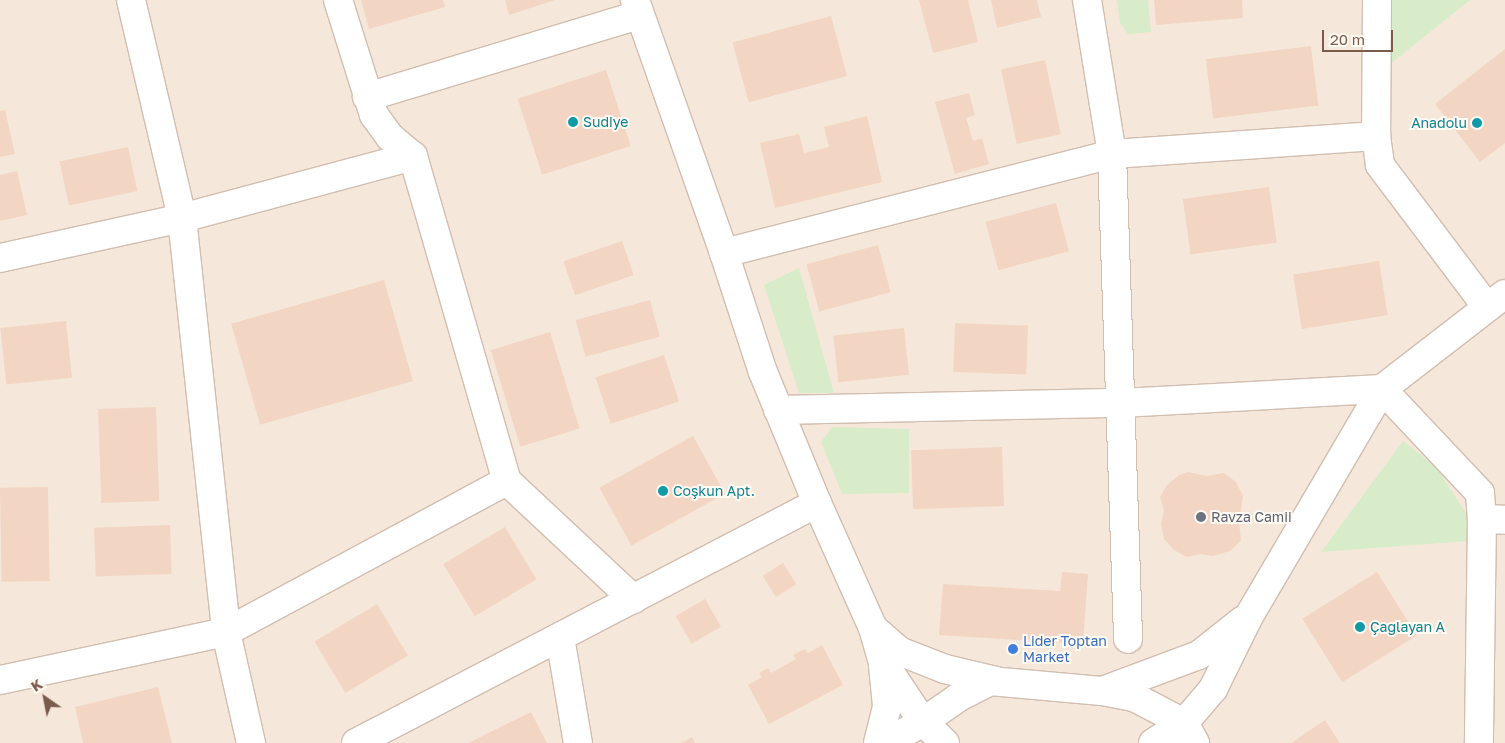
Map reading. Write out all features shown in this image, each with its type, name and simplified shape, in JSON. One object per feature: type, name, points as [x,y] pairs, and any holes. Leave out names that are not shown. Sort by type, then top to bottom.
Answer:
[{"type":"street","points":[[131,0],[182,218],[226,632],[251,743]]},
{"type":"street","points":[[338,0],[374,115],[390,137],[413,156],[507,480],[633,599]]},
{"type":"street","points":[[1087,0],[1112,154],[1128,639]]},
{"type":"street","points":[[1153,743],[1189,733],[1213,690],[1248,616],[1382,389],[1496,300],[1380,165],[1376,136],[1377,0]]},
{"type":"street","points":[[368,97],[637,8],[724,253],[763,372],[816,504],[873,628],[883,662],[887,706],[878,743]]},
{"type":"street","points":[[724,253],[1112,154],[1376,136]]},
{"type":"street","points":[[0,258],[182,218],[413,156]]},
{"type":"street","points":[[778,410],[1121,403],[1382,389],[1480,492],[1493,519],[1479,743]]},
{"type":"street","points":[[0,680],[226,632],[507,480]]},
{"type":"street","points":[[356,743],[816,504]]},
{"type":"street","points":[[1102,691],[1199,655],[1248,616]]},
{"type":"street","points":[[873,628],[899,651],[945,669],[996,681]]},
{"type":"street","points":[[560,637],[578,743]]},
{"type":"street","points":[[883,662],[923,722],[945,743]]},
{"type":"street","points":[[886,743],[923,722],[959,697],[990,681],[1102,691],[1134,697],[1189,733]]},
{"type":"shaded area","points":[[0,0],[1505,0],[1505,743],[0,743]]},
{"type":"green space","points":[[1117,0],[1148,0],[1151,32],[1128,34],[1120,23]]},
{"type":"green space","points":[[1387,0],[1470,0],[1389,65]]},
{"type":"green space","points":[[799,268],[834,393],[799,393],[764,285]]},
{"type":"green space","points":[[832,427],[909,429],[909,493],[842,494],[821,442]]},
{"type":"green space","points":[[1403,441],[1436,467],[1468,516],[1468,541],[1321,552]]},
{"type":"building","points":[[361,0],[443,0],[445,7],[369,29]]},
{"type":"building","points":[[505,0],[555,0],[509,15]]},
{"type":"building","points":[[919,0],[968,0],[978,42],[933,53]]},
{"type":"building","points":[[991,0],[1037,0],[1041,17],[997,28]]},
{"type":"building","points":[[1154,0],[1242,0],[1243,18],[1156,25]]},
{"type":"building","points":[[831,16],[847,76],[749,102],[732,42]]},
{"type":"building","points":[[1311,46],[1318,106],[1213,118],[1206,59]]},
{"type":"building","name":"Anadolu","points":[[1505,49],[1505,143],[1480,162],[1435,104]]},
{"type":"building","points":[[1045,60],[1061,134],[1017,144],[1001,69]]},
{"type":"building","name":"Sudiye","points":[[606,70],[631,146],[542,175],[518,99]]},
{"type":"building","points":[[969,93],[975,115],[966,118],[973,141],[982,138],[989,164],[955,174],[935,102]]},
{"type":"building","points":[[5,110],[15,154],[0,157],[0,111]]},
{"type":"building","points":[[867,116],[882,182],[775,208],[760,143],[799,134],[804,153],[829,147],[824,127]]},
{"type":"building","points":[[128,147],[137,191],[69,206],[60,162]]},
{"type":"building","points":[[17,171],[27,215],[0,221],[0,175]]},
{"type":"building","points":[[1269,187],[1277,242],[1191,255],[1183,199]]},
{"type":"building","points":[[1056,203],[1069,251],[998,270],[985,222]]},
{"type":"building","points":[[622,241],[634,275],[575,295],[563,261]]},
{"type":"building","points":[[878,245],[891,292],[819,311],[807,264]]},
{"type":"building","points":[[1379,261],[1388,315],[1302,329],[1293,275]]},
{"type":"building","points":[[384,280],[413,381],[260,425],[231,324]]},
{"type":"building","points":[[650,300],[660,337],[585,357],[576,320]]},
{"type":"building","points":[[66,321],[72,378],[6,385],[0,328]]},
{"type":"building","points":[[955,323],[1028,326],[1026,375],[953,372]]},
{"type":"building","points":[[904,328],[909,375],[838,382],[833,335]]},
{"type":"building","points":[[550,332],[580,429],[520,447],[491,350]]},
{"type":"building","points":[[664,355],[679,402],[611,424],[596,377]]},
{"type":"building","points":[[156,407],[159,501],[101,503],[98,409]]},
{"type":"building","name":"Coşkun Apt.","points":[[693,436],[725,494],[631,546],[599,488]]},
{"type":"building","points":[[1002,447],[1004,506],[913,509],[911,450]]},
{"type":"building","name":"Ravza Camii","points":[[1188,472],[1206,476],[1224,473],[1236,482],[1243,496],[1239,523],[1241,540],[1230,551],[1213,556],[1200,554],[1187,557],[1174,550],[1164,539],[1161,524],[1164,510],[1160,497],[1167,485],[1179,475]]},
{"type":"building","points":[[48,487],[50,581],[2,582],[0,488]]},
{"type":"building","points":[[170,525],[172,574],[96,577],[94,528]]},
{"type":"building","points":[[505,527],[536,579],[475,616],[443,564]]},
{"type":"building","points":[[783,563],[796,584],[776,597],[763,576]]},
{"type":"building","points":[[1062,572],[1088,574],[1083,644],[939,635],[943,584],[1060,591]]},
{"type":"building","name":"Çağlayan A","points":[[1377,572],[1417,636],[1342,682],[1302,619]]},
{"type":"building","points":[[705,599],[721,627],[692,644],[676,616]]},
{"type":"building","points":[[377,604],[408,655],[345,693],[314,642]]},
{"type":"building","points":[[822,645],[843,685],[769,724],[748,685],[762,677],[759,673],[768,668],[771,673],[796,659],[793,655],[805,649],[808,653]]},
{"type":"building","points":[[158,687],[172,743],[83,743],[75,707]]},
{"type":"building","points":[[531,712],[547,743],[468,743]]},
{"type":"building","points":[[1325,720],[1340,743],[1291,743]]},
{"type":"building","points":[[692,737],[695,743],[681,743]]},
{"type":"place","name":"Sudiye","points":[[573,122]]},
{"type":"place","name":"Anadolu","points":[[1477,123]]},
{"type":"place","name":"Coşkun Apt.","points":[[663,491]]},
{"type":"place","name":"Ravza Camii","points":[[1201,517]]},
{"type":"place","name":"Çağlayan A","points":[[1360,627]]},
{"type":"place","name":"Lider Toptan Market","points":[[1013,649]]}]
